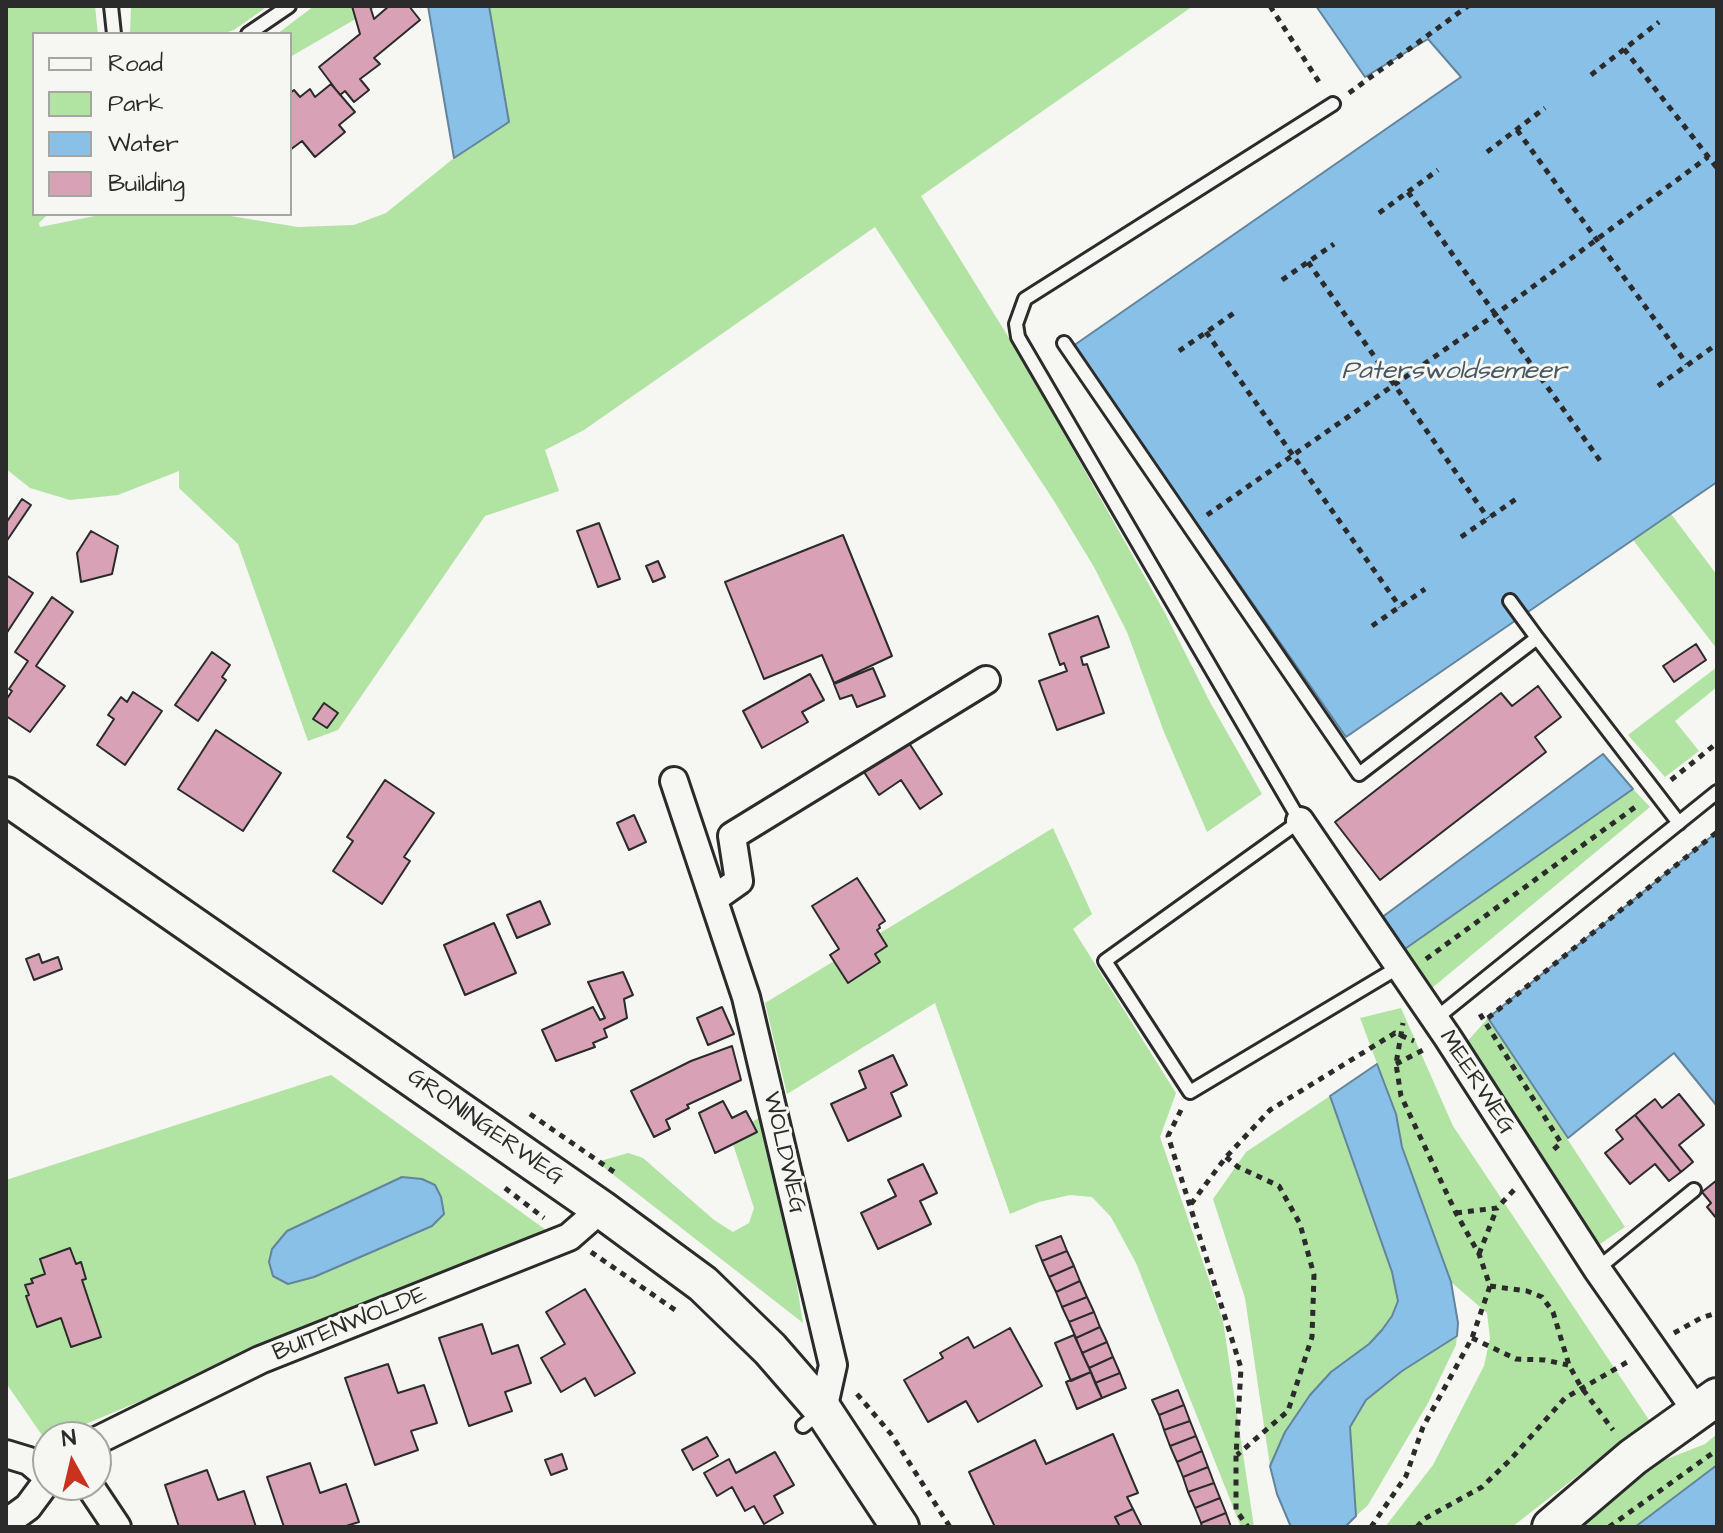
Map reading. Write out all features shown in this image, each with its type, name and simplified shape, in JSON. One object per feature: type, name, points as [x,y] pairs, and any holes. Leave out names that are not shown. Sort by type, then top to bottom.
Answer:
[{"type":"main road","name":"GRONINGERWEG","points":[[14,806],[601,1209],[703,1284],[770,1349],[813,1418],[900,1527]]},
{"type":"main road","name":"MEERWEG","points":[[1551,1527],[1633,1457],[1707,1405]]},
{"type":"street","points":[[715,898],[739,881],[732,836],[986,680]]},
{"type":"street","name":"WOLDWEG","points":[[674,781],[746,997],[833,1365],[813,1418]]},
{"type":"street","name":"MEERWEG","points":[[1300,821],[1435,1019],[1597,1269],[1651,1346],[1707,1405]]},
{"type":"street","name":"BUITENWOLDE","points":[[112,1433],[260,1360],[569,1237],[601,1209]]},
{"type":"street","points":[[6,1454],[32,1464]]},
{"type":"street","points":[[6,1523],[32,1501]]},
{"type":"street","points":[[100,1501],[117,1527]]},
{"type":"lane","points":[[111,6],[114,32]]},
{"type":"lane","points":[[251,32],[289,6]]},
{"type":"lane","points":[[1333,104],[1025,299],[1016,324],[1018,337],[1300,821],[1105,961],[1190,1092],[1402,971]]},
{"type":"lane","points":[[1064,343],[1359,774],[1537,638]]},
{"type":"lane","points":[[1510,601],[1679,823]]},
{"type":"lane","points":[[1435,1019],[1717,792]]},
{"type":"lane","points":[[1597,1269],[1694,1190]]},
{"type":"path","points":[[1270,6],[1333,104],[1468,6]]},
{"type":"path","points":[[1591,75],[1659,22]]},
{"type":"path","points":[[1624,49],[1717,168]]},
{"type":"path","points":[[1487,152],[1545,108]]},
{"type":"path","points":[[1517,130],[1687,364]]},
{"type":"path","points":[[1190,526],[1496,314],[1708,157]]},
{"type":"path","points":[[1379,213],[1438,170]]},
{"type":"path","points":[[1408,192],[1601,462]]},
{"type":"path","points":[[1282,280],[1334,244]]},
{"type":"path","points":[[1308,262],[1488,518]]},
{"type":"path","points":[[1179,351],[1234,313]]},
{"type":"path","points":[[1206,332],[1400,607]]},
{"type":"path","points":[[1658,386],[1717,344]]},
{"type":"path","points":[[1461,537],[1516,499]]},
{"type":"path","points":[[1372,626],[1425,589]]},
{"type":"path","points":[[1371,1527],[1406,1476],[1423,1427],[1472,1338],[1490,1286],[1479,1254],[1456,1213],[1401,1096],[1396,1064],[1402,1037],[1402,971],[1656,792],[1717,743]]},
{"type":"path","points":[[1488,1018],[1717,832]]},
{"type":"path","points":[[1479,1254],[1497,1208],[1532,1169],[1561,1143],[1480,1014]]},
{"type":"path","points":[[1190,1205],[1226,1157],[1270,1110],[1395,1033],[1429,1047]]},
{"type":"path","points":[[1190,1092],[1168,1136],[1241,1368],[1236,1510],[1248,1527]]},
{"type":"path","points":[[1226,1157],[1238,1167],[1279,1186],[1300,1224],[1314,1275],[1312,1337],[1288,1411],[1236,1456]]},
{"type":"path","name":"GRONINGERWEG","points":[[495,1180],[569,1237],[680,1313]]},
{"type":"path","points":[[1456,1213],[1497,1208]]},
{"type":"path","points":[[1490,1286],[1527,1291],[1542,1297],[1553,1312],[1569,1365],[1581,1387],[1633,1457]]},
{"type":"path","points":[[1417,1527],[1424,1519],[1482,1487],[1565,1398],[1611,1374],[1651,1346],[1701,1318],[1717,1313]]},
{"type":"path","points":[[1472,1338],[1516,1359],[1569,1365]]},
{"type":"path","points":[[1609,1527],[1717,1450]]},
{"type":"green space","points":[[6,6],[95,6],[98,32],[32,32],[32,216],[46,216],[39,223],[40,227],[95,216],[230,216],[298,227],[354,225],[386,213],[454,158],[509,122],[489,6],[1193,6],[921,196],[1022,359],[1165,613],[1211,704],[1262,794],[1207,832],[1164,732],[1127,632],[1094,567],[875,227],[584,430],[545,450],[559,491],[485,516],[338,730],[308,741],[238,544],[179,488],[179,471],[118,495],[70,500],[30,488],[6,469]]},
{"type":"green space","points":[[131,6],[268,6],[228,32],[130,32]]},
{"type":"green space","points":[[314,6],[378,6],[292,56],[292,32],[280,32]]},
{"type":"green space","points":[[1671,514],[1717,575],[1717,649],[1633,540]]},
{"type":"green space","points":[[1717,667],[1717,687],[1675,721],[1699,751],[1665,777],[1628,735]]},
{"type":"green space","points":[[1633,789],[1650,807],[1432,988],[1402,951]]},
{"type":"green space","points":[[1053,828],[1092,914],[1073,929],[1176,1093],[1160,1137],[1223,1321],[1254,1527],[1241,1527],[1136,1263],[1111,1217],[1092,1197],[1070,1195],[1039,1202],[1010,1214],[935,1003],[787,1094],[765,1003]]},
{"type":"green space","points":[[1401,1008],[1453,1126],[1649,1420],[1512,1527],[1385,1527],[1433,1465],[1484,1366],[1490,1338],[1487,1313],[1451,1282],[1402,1147],[1396,1114],[1360,1018]]},
{"type":"green space","points":[[1488,1018],[1625,1227],[1600,1244],[1465,1044]]},
{"type":"green space","points":[[331,1075],[546,1230],[93,1421],[32,1421],[6,1383],[6,1180]]},
{"type":"green space","points":[[1330,1096],[1392,1272],[1398,1301],[1392,1316],[1369,1344],[1331,1372],[1285,1432],[1270,1466],[1245,1298],[1213,1199],[1246,1152]]},
{"type":"green space","points":[[762,1116],[789,1237],[803,1323],[597,1162],[628,1153],[643,1158],[714,1220],[733,1232],[749,1223],[754,1208],[730,1135]]},
{"type":"green space","points":[[1457,1336],[1456,1345],[1428,1403],[1368,1505],[1356,1516],[1350,1427],[1366,1400],[1402,1371]]},
{"type":"green space","points":[[1717,1434],[1717,1465],[1635,1527],[1579,1527],[1654,1464],[1705,1444]]},
{"type":"water","points":[[428,6],[489,6],[509,122],[454,158]]},
{"type":"water","name":"Paterswoldsemeer","points":[[1316,6],[1717,6],[1717,482],[1346,737],[1073,346],[1461,77],[1428,39],[1365,77]]},
{"type":"water","points":[[1603,754],[1633,789],[1402,951],[1381,918]]},
{"type":"water","points":[[1717,832],[1717,1106],[1674,1053],[1568,1138],[1488,1018]]},
{"type":"water","points":[[1377,1064],[1396,1114],[1402,1147],[1451,1282],[1458,1323],[1457,1336],[1402,1371],[1366,1400],[1350,1427],[1356,1516],[1345,1527],[1291,1527],[1277,1494],[1270,1466],[1285,1432],[1310,1395],[1331,1372],[1369,1344],[1382,1330],[1398,1301],[1392,1272],[1330,1096]]},
{"type":"water","points":[[402,1177],[422,1179],[435,1185],[444,1214],[432,1226],[314,1277],[288,1284],[273,1276],[269,1262],[272,1249],[287,1231]]},
{"type":"water","points":[[1717,1465],[1717,1527],[1635,1527]]},
{"type":"building","points":[[352,6],[370,6],[374,19],[389,6],[409,6],[420,20],[374,58],[380,64],[360,79],[369,90],[354,102],[345,91],[340,95],[319,67],[360,34]]},
{"type":"building","points":[[331,84],[355,112],[339,125],[345,132],[315,157],[302,141],[292,148],[292,92],[300,97],[310,89],[315,97]]},
{"type":"building","points":[[22,499],[31,505],[6,542],[6,523]]},
{"type":"building","points":[[599,523],[620,579],[598,587],[577,531]]},
{"type":"building","points":[[91,531],[118,546],[112,574],[81,582],[77,553]]},
{"type":"building","points":[[843,535],[892,656],[834,683],[822,655],[764,679],[725,582]]},
{"type":"building","points":[[658,561],[665,577],[653,582],[646,566]]},
{"type":"building","points":[[6,575],[33,593],[6,634]]},
{"type":"building","points":[[52,597],[73,612],[36,666],[65,686],[30,732],[6,716],[6,700],[12,691],[9,689],[28,661],[15,652]]},
{"type":"building","points":[[1098,616],[1109,647],[1081,657],[1083,665],[1087,664],[1104,713],[1057,730],[1039,681],[1067,671],[1064,663],[1060,665],[1049,634]]},
{"type":"building","points":[[1696,644],[1706,660],[1674,682],[1663,666]]},
{"type":"building","points":[[212,652],[230,665],[222,677],[226,680],[198,721],[175,705]]},
{"type":"building","points":[[873,668],[885,696],[857,707],[852,695],[840,699],[834,684]]},
{"type":"building","points":[[810,674],[824,700],[802,712],[808,722],[762,748],[743,711]]},
{"type":"building","points":[[1538,686],[1561,717],[1535,737],[1546,752],[1380,880],[1335,822],[1501,693],[1512,706]]},
{"type":"building","points":[[133,692],[162,711],[125,765],[97,745],[114,719],[108,715],[121,697],[127,702]]},
{"type":"building","points":[[324,703],[338,713],[327,728],[313,719]]},
{"type":"building","points":[[216,730],[281,773],[243,831],[178,789]]},
{"type":"building","points":[[909,743],[942,794],[920,809],[901,780],[879,795],[864,772]]},
{"type":"building","points":[[385,780],[434,813],[404,857],[410,861],[382,904],[333,871],[353,841],[347,837]]},
{"type":"building","points":[[634,815],[646,842],[629,850],[617,823]]},
{"type":"building","points":[[857,878],[885,921],[877,930],[887,946],[875,954],[880,962],[848,983],[830,955],[839,949],[812,906]]},
{"type":"building","points":[[540,901],[550,924],[517,938],[507,915]]},
{"type":"building","points":[[494,923],[516,973],[465,995],[444,945]]},
{"type":"building","points":[[39,954],[42,963],[58,957],[62,969],[34,980],[26,959]]},
{"type":"building","points":[[623,972],[633,995],[624,999],[627,1018],[604,1029],[607,1037],[593,1043],[595,1047],[556,1061],[542,1030],[593,1007],[600,1020],[605,1018],[588,982]]},
{"type":"building","points":[[722,1007],[734,1034],[708,1045],[697,1018]]},
{"type":"building","points":[[732,1046],[741,1080],[687,1105],[689,1108],[666,1120],[670,1129],[654,1137],[631,1091],[691,1061]]},
{"type":"building","points":[[893,1055],[907,1085],[891,1093],[901,1116],[848,1141],[831,1104],[866,1088],[859,1071]]},
{"type":"building","points":[[1679,1094],[1704,1125],[1679,1145],[1693,1162],[1681,1172],[1635,1115],[1655,1099],[1662,1108]]},
{"type":"building","points":[[723,1101],[732,1118],[746,1111],[757,1132],[715,1153],[699,1113]]},
{"type":"building","points":[[1635,1115],[1681,1172],[1669,1181],[1655,1164],[1630,1184],[1605,1153],[1623,1139],[1616,1130]]},
{"type":"building","points":[[923,1164],[937,1193],[920,1201],[931,1224],[878,1249],[861,1213],[896,1196],[888,1180]]},
{"type":"building","points":[[1717,1180],[1717,1219],[1707,1207],[1711,1203],[1702,1192]]},
{"type":"building","points":[[1061,1236],[1067,1251],[1042,1261],[1036,1246]]},
{"type":"building","points":[[70,1248],[76,1264],[81,1262],[86,1279],[82,1280],[101,1337],[71,1347],[61,1318],[37,1327],[25,1285],[45,1274],[40,1259]]},
{"type":"building","points":[[1067,1251],[1074,1266],[1049,1277],[1042,1261]]},
{"type":"building","points":[[1074,1266],[1080,1281],[1056,1292],[1049,1277]]},
{"type":"building","points":[[1080,1281],[1087,1297],[1062,1307],[1056,1292]]},
{"type":"building","points":[[585,1289],[635,1373],[595,1396],[585,1378],[561,1392],[541,1358],[565,1344],[546,1312]]},
{"type":"building","points":[[1087,1297],[1094,1312],[1069,1322],[1062,1307]]},
{"type":"building","points":[[1094,1312],[1100,1327],[1076,1338],[1069,1322]]},
{"type":"building","points":[[482,1324],[492,1354],[518,1345],[531,1383],[505,1392],[512,1411],[469,1426],[439,1338]]},
{"type":"building","points":[[1100,1327],[1107,1342],[1082,1353],[1076,1338]]},
{"type":"building","points":[[1010,1328],[1042,1386],[978,1422],[966,1401],[928,1422],[904,1380],[943,1358],[940,1353],[968,1337],[974,1348]]},
{"type":"building","points":[[1074,1335],[1091,1372],[1071,1381],[1055,1343]]},
{"type":"building","points":[[1107,1342],[1113,1357],[1089,1368],[1082,1353]]},
{"type":"building","points":[[1113,1357],[1120,1373],[1095,1383],[1089,1368]]},
{"type":"building","points":[[388,1364],[398,1393],[424,1385],[437,1423],[411,1431],[418,1450],[375,1465],[345,1378]]},
{"type":"building","points":[[1091,1372],[1102,1398],[1077,1409],[1066,1382]]},
{"type":"building","points":[[1120,1373],[1126,1388],[1102,1398],[1095,1383]]},
{"type":"building","points":[[1178,1390],[1184,1405],[1159,1415],[1152,1400]]},
{"type":"building","points":[[1184,1405],[1190,1421],[1164,1430],[1159,1415]]},
{"type":"building","points":[[1190,1421],[1196,1436],[1170,1446],[1164,1430]]},
{"type":"building","points":[[1113,1434],[1138,1493],[1127,1497],[1133,1509],[1115,1517],[1120,1527],[995,1527],[969,1472],[1035,1440],[1046,1464]]},
{"type":"building","points":[[1196,1436],[1202,1451],[1177,1462],[1170,1446]]},
{"type":"building","points":[[707,1437],[718,1456],[693,1470],[682,1450]]},
{"type":"building","points":[[1202,1451],[1208,1467],[1183,1477],[1177,1462]]},
{"type":"building","points":[[775,1452],[794,1485],[774,1496],[783,1513],[764,1524],[754,1506],[745,1511],[732,1487],[717,1496],[704,1473],[729,1459],[736,1473]]},
{"type":"building","points":[[562,1454],[567,1469],[551,1475],[545,1460]]},
{"type":"building","points":[[310,1463],[320,1493],[346,1484],[359,1522],[343,1527],[284,1527],[267,1477]]},
{"type":"building","points":[[1208,1467],[1214,1483],[1188,1492],[1183,1477]]},
{"type":"building","points":[[207,1470],[218,1500],[244,1491],[256,1527],[179,1527],[165,1485]]},
{"type":"building","points":[[1214,1483],[1220,1498],[1195,1508],[1188,1492]]},
{"type":"building","points":[[1220,1498],[1226,1513],[1201,1523],[1195,1508]]},
{"type":"building","points":[[1133,1509],[1142,1527],[1120,1527],[1115,1517]]},
{"type":"building","points":[[1226,1513],[1231,1527],[1202,1527],[1201,1523]]}]
